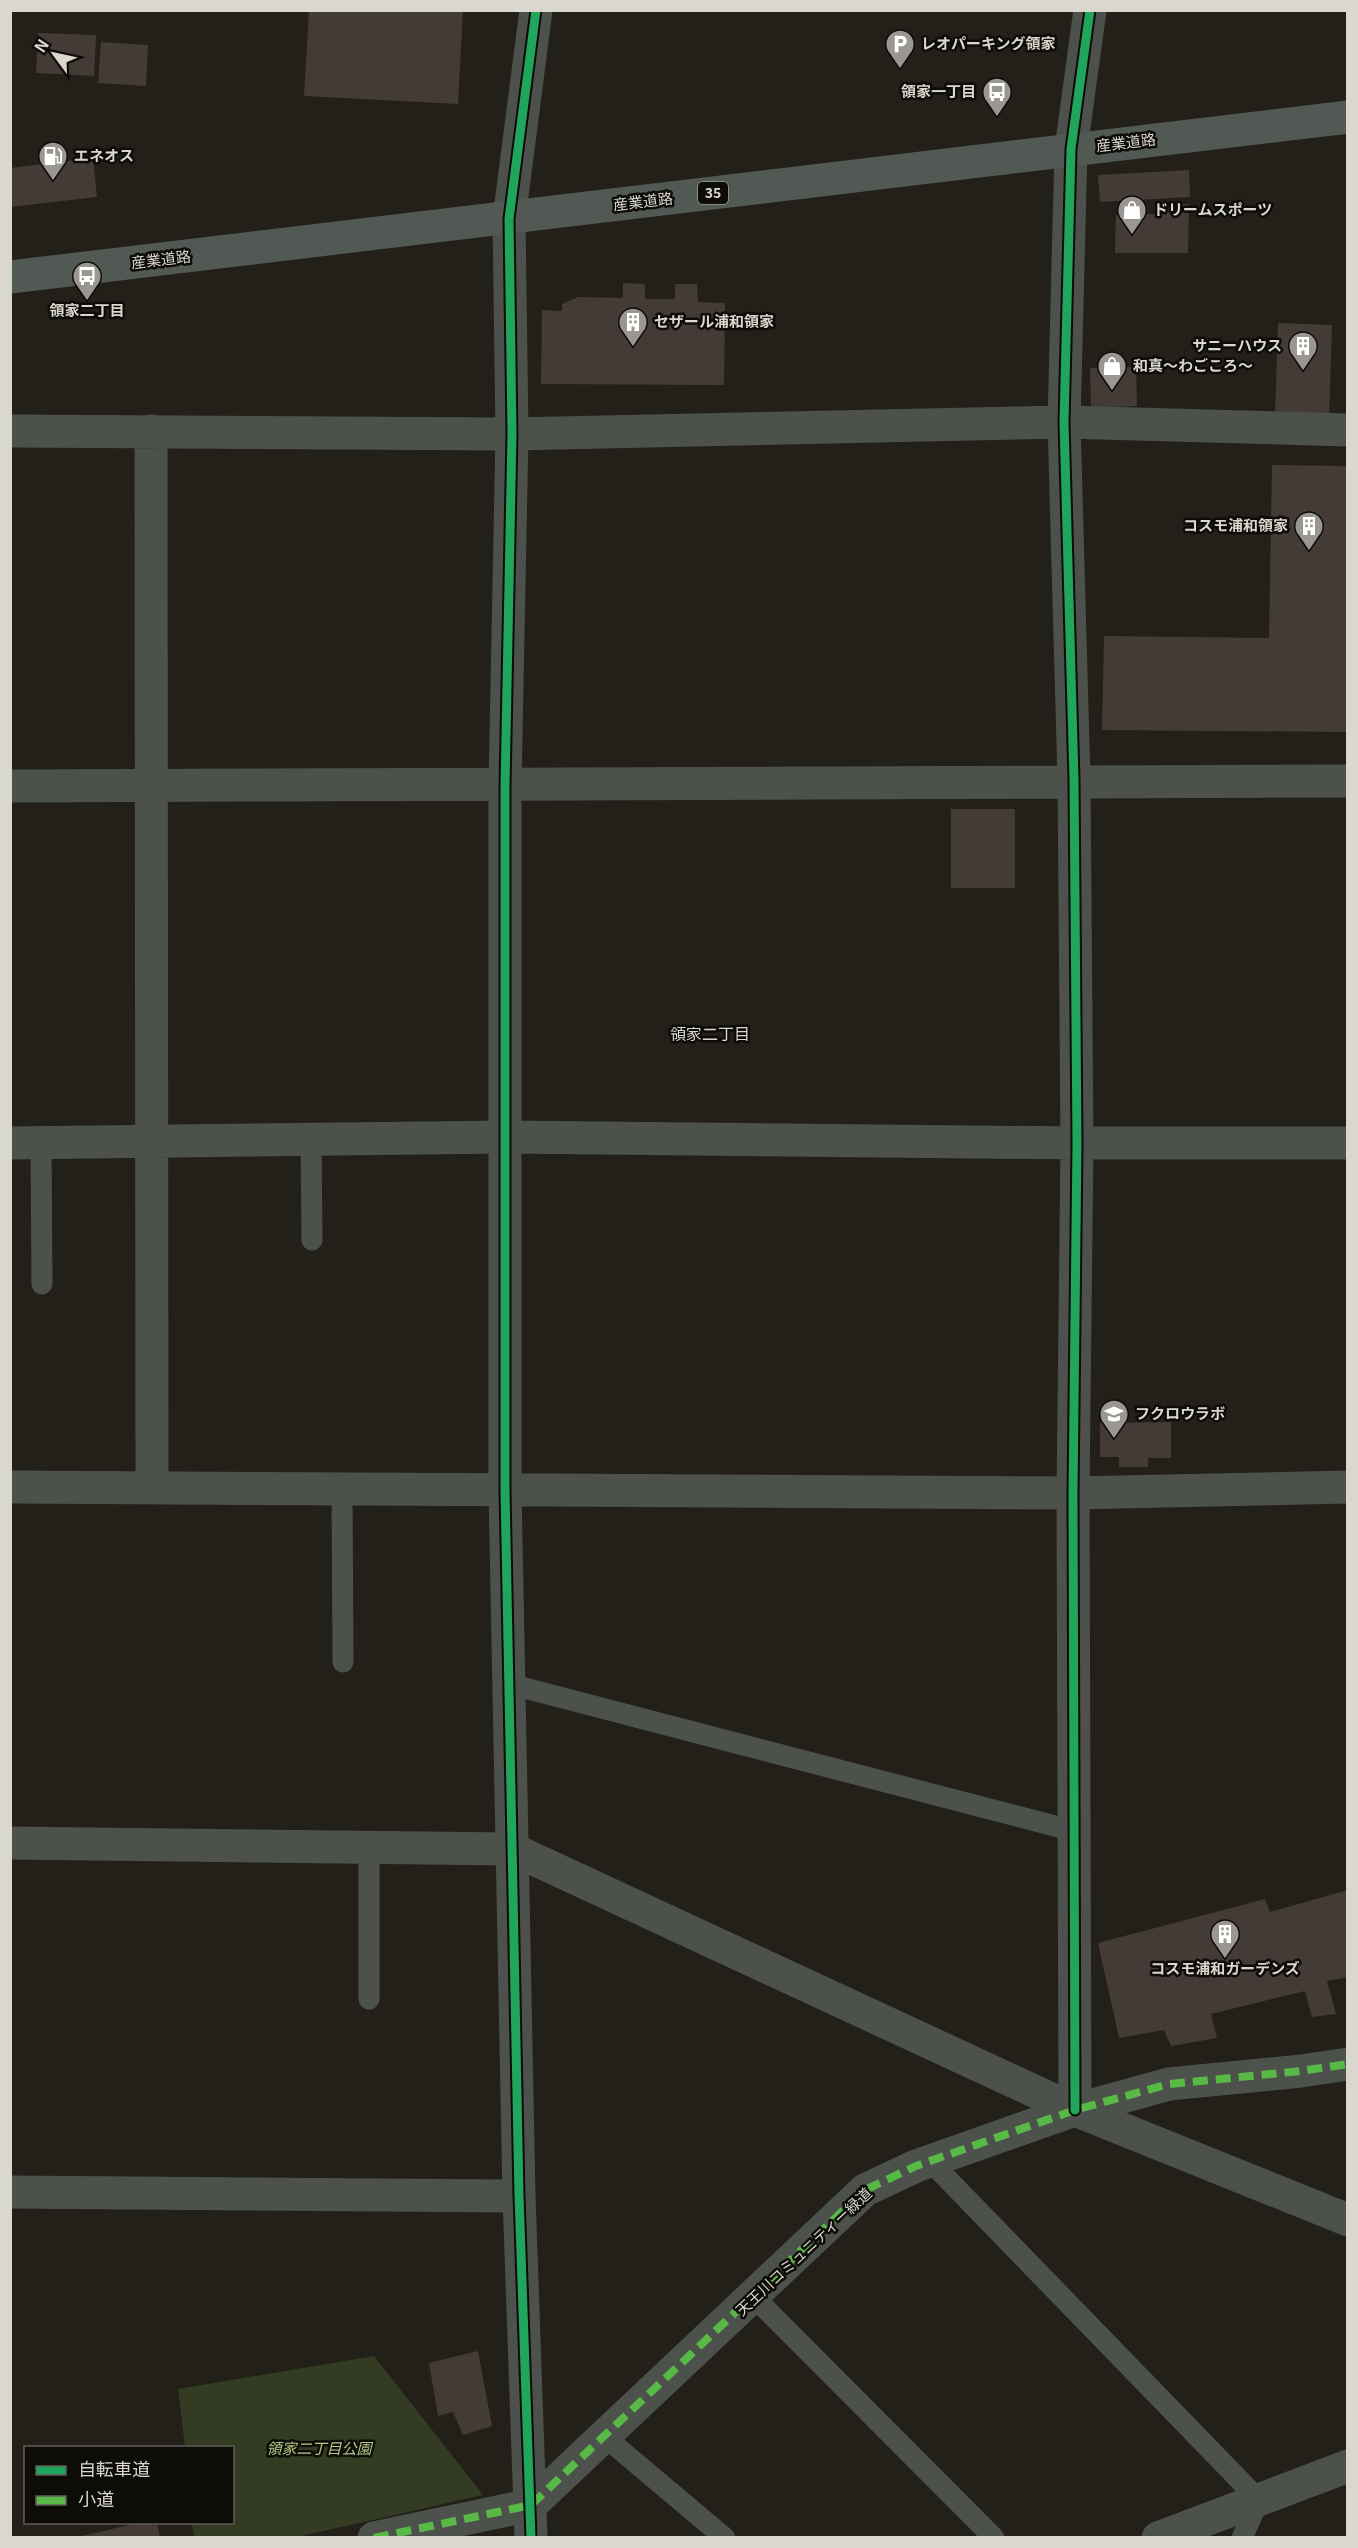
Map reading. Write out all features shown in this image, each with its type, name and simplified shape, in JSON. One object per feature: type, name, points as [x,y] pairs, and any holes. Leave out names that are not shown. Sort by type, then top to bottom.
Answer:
[{"type":"main road","name":"産業道路","points":[[10,277],[1347,117]]},
{"type":"street","points":[[531,2538],[519,2196],[505,1490],[505,786],[512,434],[509,219],[536,10]]},
{"type":"street","points":[[1075,2110],[1073,1493],[1077,1143],[1074,780],[1064,422],[1071,149],[1090,10]]},
{"type":"street","points":[[10,431],[151,430],[512,434],[1064,422],[1347,430]]},
{"type":"street","points":[[151,430],[152,1488]]},
{"type":"street","points":[[10,786],[505,786],[1074,780],[1347,781]]},
{"type":"street","points":[[26,1143],[506,1137],[1077,1143],[1347,1143]]},
{"type":"street","points":[[10,1487],[1073,1493],[1347,1487]]},
{"type":"street","points":[[10,1843],[512,1849],[1075,2110],[1347,2220]]},
{"type":"street","name":"天王川コミュニティー緑道","points":[[531,2505],[866,2190],[930,2161],[1075,2110],[1169,2084],[1301,2071],[1347,2064]]},
{"type":"street","points":[[10,2192],[519,2196]]},
{"type":"street","points":[[1158,2538],[1347,2466]]},
{"type":"street","points":[[374,2538],[531,2505]]},
{"type":"lane","points":[[311,1139],[312,1240]]},
{"type":"lane","points":[[26,1143],[42,1284]]},
{"type":"lane","points":[[342,1489],[344,1662]]},
{"type":"lane","points":[[509,1684],[1074,1831]]},
{"type":"lane","points":[[369,1848],[369,1999]]},
{"type":"lane","points":[[930,2161],[1259,2500],[1242,2538]]},
{"type":"lane","points":[[754,2297],[994,2538]]},
{"type":"lane","points":[[605,2437],[725,2538]]},
{"type":"green space","name":"領家二丁目公園","points":[[374,2356],[483,2495],[297,2537],[194,2537],[192,2524],[234,2524],[234,2446],[185,2446],[178,2389]]},
{"type":"building","points":[[309,10],[463,10],[458,104],[304,96]]},
{"type":"building","points":[[38,33],[96,35],[94,76],[36,73]]},
{"type":"building","points":[[101,42],[148,45],[146,86],[98,83]]},
{"type":"building","name":"エネオス","points":[[93,158],[97,197],[10,207],[10,168]]},
{"type":"building","points":[[1189,170],[1190,197],[1100,202],[1098,175]]},
{"type":"building","points":[[1169,204],[1189,204],[1188,253],[1115,253],[1116,215],[1166,214]]},
{"type":"building","name":"セザール浦和領家","points":[[623,283],[645,284],[645,299],[675,299],[675,284],[697,284],[698,302],[725,303],[724,385],[541,384],[542,310],[562,311],[562,304],[578,297],[623,298]]},
{"type":"building","name":"サニーハウス","points":[[1278,323],[1332,325],[1329,418],[1275,417]]},
{"type":"building","points":[[1136,367],[1137,406],[1091,408],[1090,368]]},
{"type":"building","name":"コスモ浦和領家","points":[[1272,465],[1348,466],[1348,732],[1102,730],[1104,636],[1269,638]]},
{"type":"building","points":[[951,809],[1015,809],[1015,888],[951,888]]},
{"type":"building","points":[[1171,1422],[1171,1458],[1148,1458],[1148,1467],[1119,1467],[1119,1457],[1100,1457],[1100,1423]]},
{"type":"building","name":"コスモ浦和ガーデンズ","points":[[1348,1890],[1348,1977],[1327,1981],[1336,2014],[1312,2017],[1305,1991],[1211,2014],[1217,2038],[1171,2046],[1164,2030],[1119,2038],[1098,1943],[1265,1899],[1270,1912]]},
{"type":"building","points":[[478,2351],[492,2426],[463,2435],[453,2412],[438,2416],[429,2363]]},
{"type":"building","points":[[133,2524],[157,2524],[160,2538],[73,2538]]},
{"type":"marked path","points":[[374,2538],[531,2505],[865,2190],[916,2166],[1075,2110],[1169,2084],[1348,2064]]},
{"type":"cycle path","points":[[531,2538],[519,2196],[505,1490],[505,786],[512,434],[509,219],[536,10]]},
{"type":"cycle path","points":[[1075,2110],[1073,1493],[1077,1143],[1074,780],[1064,422],[1071,149],[1090,10]]},
{"type":"place","name":"レオパーキング領家","points":[[900,70]]},
{"type":"place","name":"領家一丁目","points":[[997,118]]},
{"type":"place","name":"エネオス","points":[[53,182]]},
{"type":"place","name":"ドリームスポーツ","points":[[1132,236]]},
{"type":"place","name":"領家二丁目","points":[[87,302]]},
{"type":"place","name":"セザール浦和領家","points":[[633,348]]},
{"type":"place","name":"サニーハウス","points":[[1303,372]]},
{"type":"place","name":"和真～わごころ～","points":[[1112,392]]},
{"type":"place","name":"コスモ浦和領家","points":[[1309,552]]},
{"type":"place","name":"フクロウラボ","points":[[1114,1440]]},
{"type":"place","name":"コスモ浦和ガーデンズ","points":[[1225,1960]]},
{"type":"district","name":"領家二丁目","points":[[710,1034]]}]
